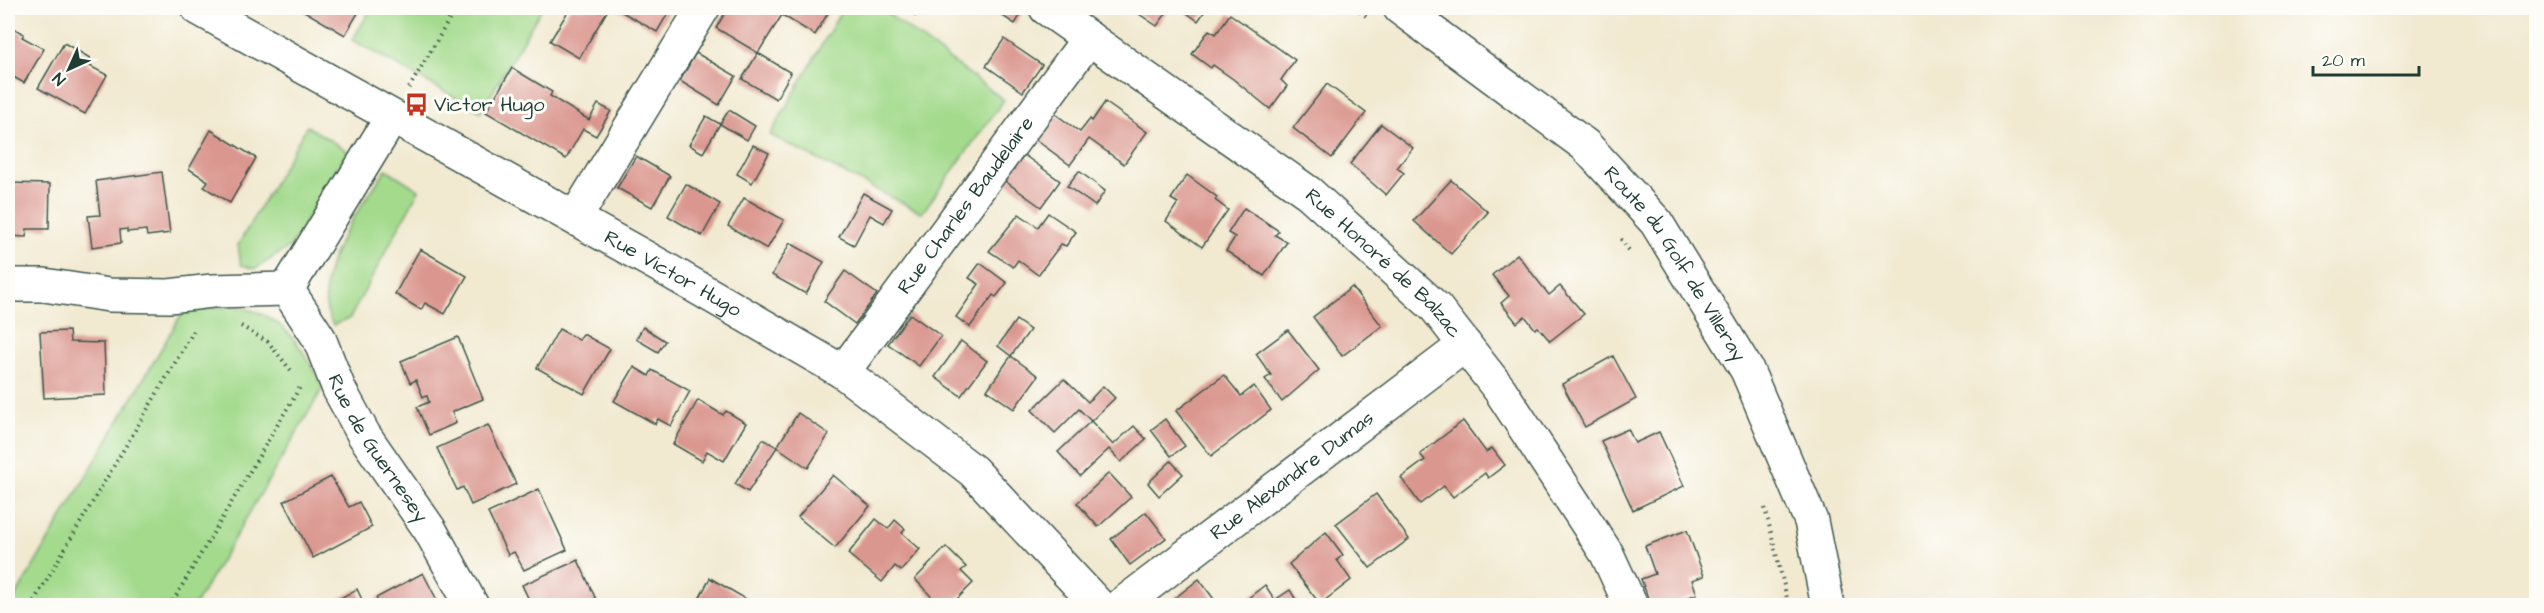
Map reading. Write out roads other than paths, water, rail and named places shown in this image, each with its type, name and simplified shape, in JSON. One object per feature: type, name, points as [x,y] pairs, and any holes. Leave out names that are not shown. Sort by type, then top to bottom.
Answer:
[{"type":"street","name":"Rue Victor Hugo","points":[[198,8],[575,218],[843,372],[973,471],[1100,606]]},
{"type":"street","points":[[575,218],[704,8]]},
{"type":"street","name":"Rue Honoré de Balzac","points":[[1046,8],[1313,196],[1436,308],[1500,390],[1607,554],[1632,606]]},
{"type":"street","name":"Route du Golf de Villeray","points":[[1387,14],[1585,145],[1656,222],[1747,370],[1811,521],[1827,606]]},
{"type":"street","name":"Rue Charles Baudelaire","points":[[843,372],[1089,38]]},
{"type":"street","points":[[8,285],[44,285],[110,295],[168,296],[212,291],[287,289],[392,117]]},
{"type":"street","name":"Rue de Guernesey","points":[[287,289],[319,338],[339,388],[364,435],[430,530],[472,606]]},
{"type":"street","name":"Rue Alexandre Dumas","points":[[1120,606],[1465,345]]},
{"type":"place","name":"Victor Hugo","points":[[416,105]]}]
